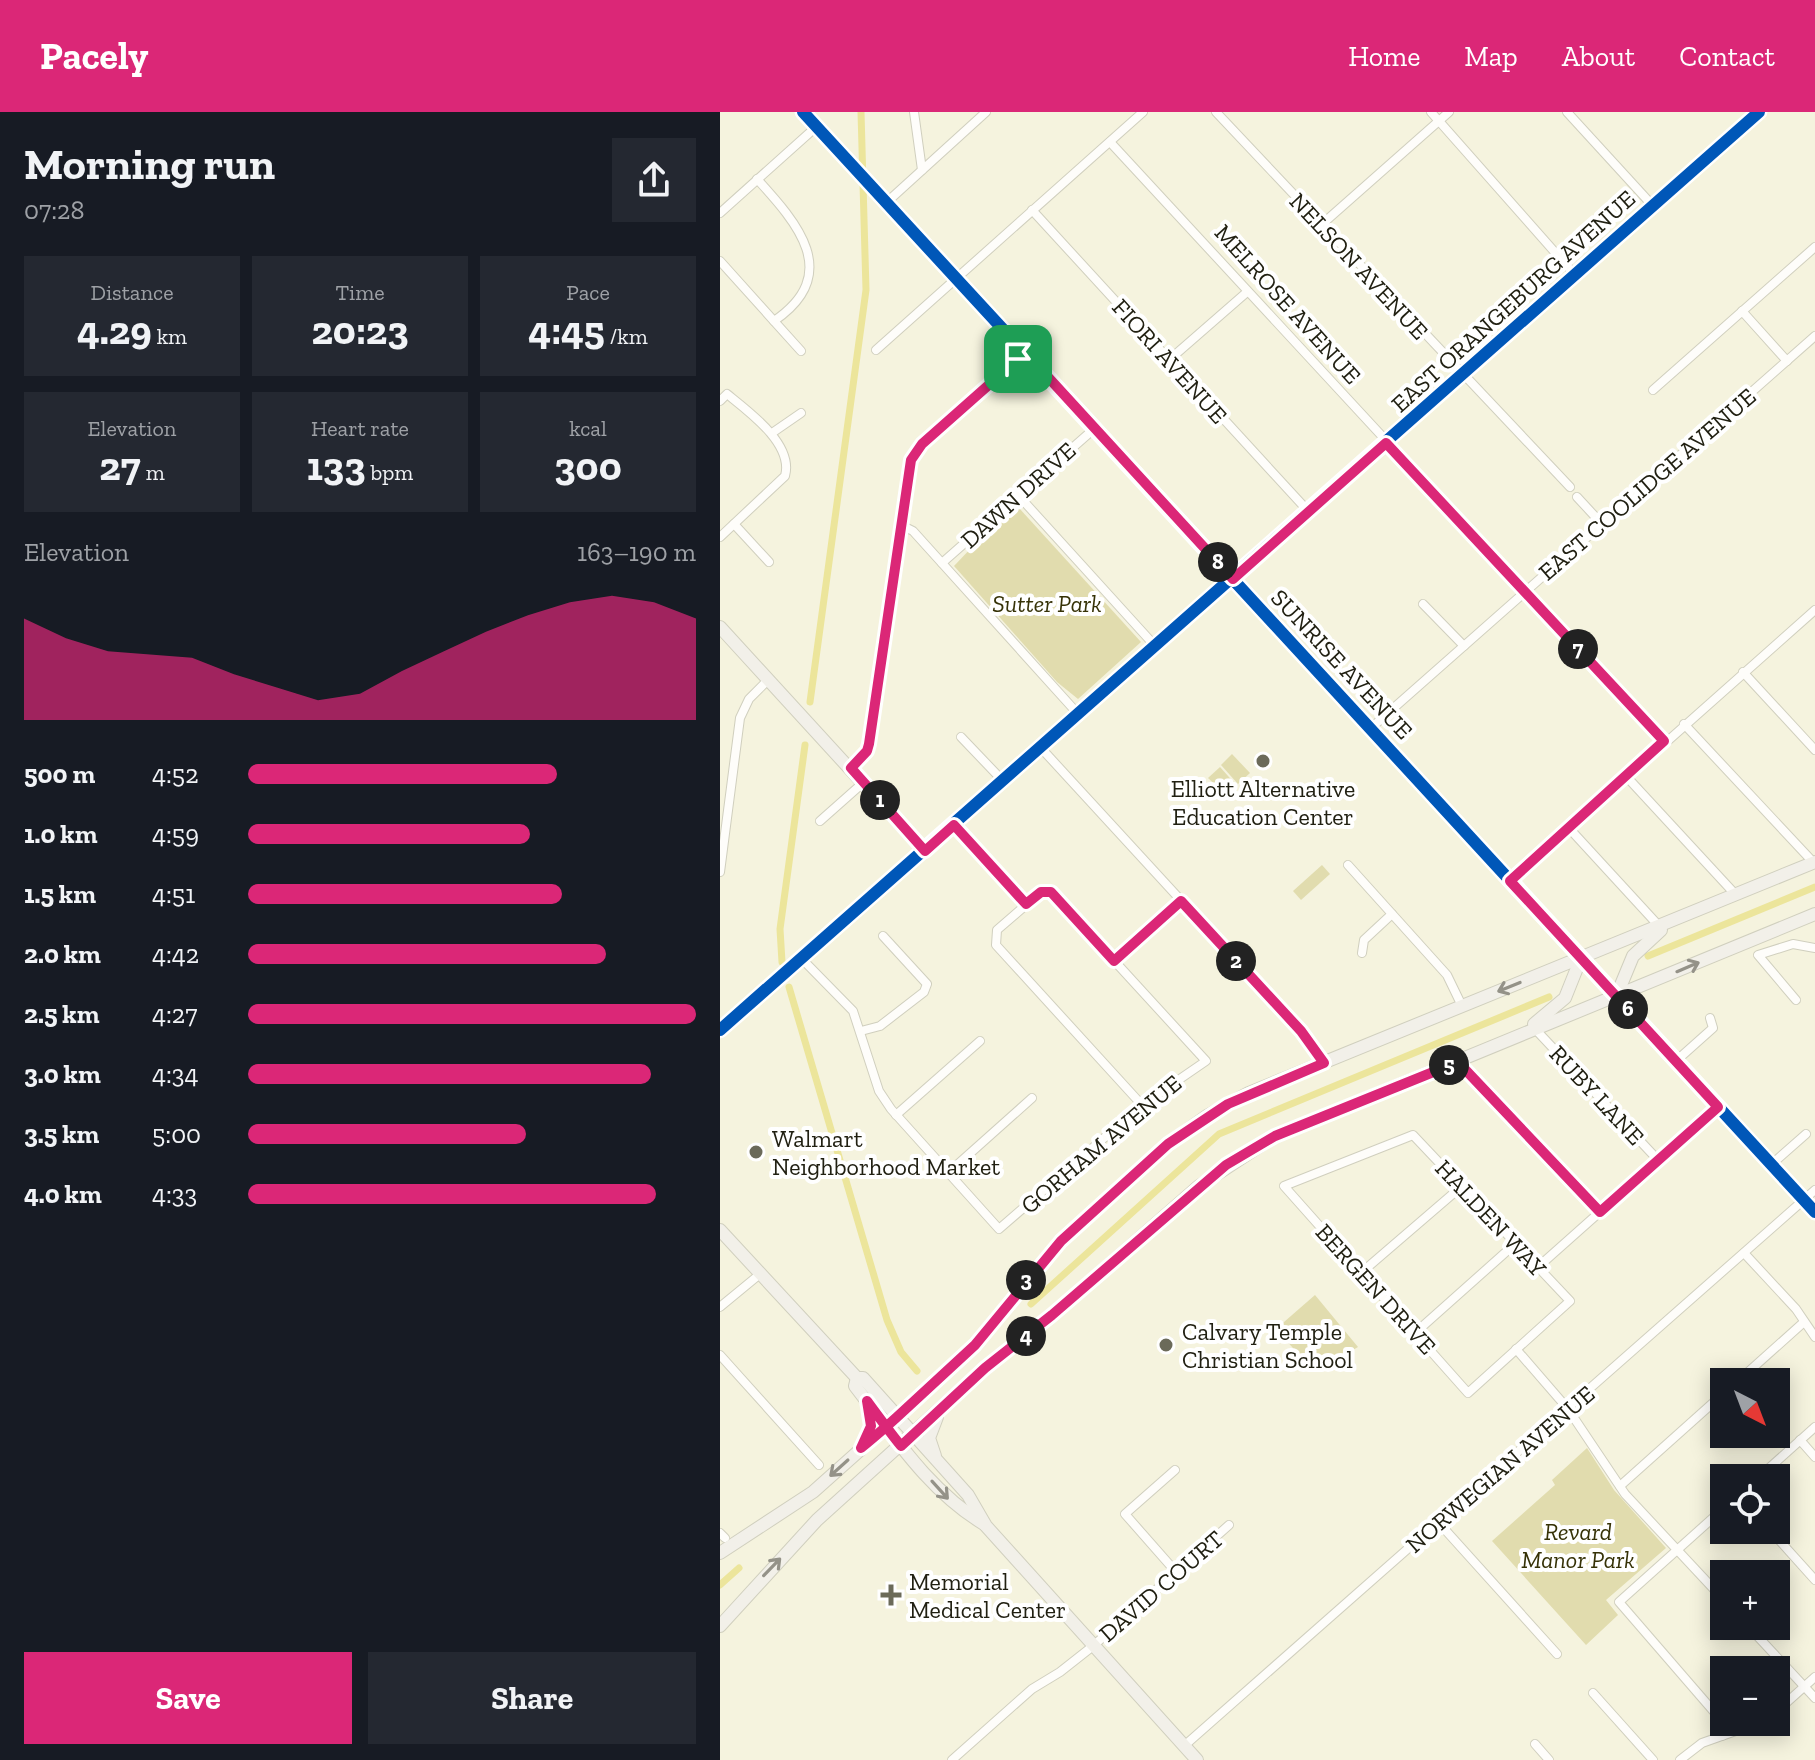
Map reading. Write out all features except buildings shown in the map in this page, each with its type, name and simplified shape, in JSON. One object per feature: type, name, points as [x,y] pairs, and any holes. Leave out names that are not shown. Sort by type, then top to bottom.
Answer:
[{"type":"main road","name":"SUNRISE AVENUE","points":[[803,112],[1815,1212]]},
{"type":"main road","name":"EAST ORANGEBURG AVENUE","points":[[720,1030],[1759,112]]},
{"type":"main road","points":[[720,627],[925,851]]},
{"type":"main road","points":[[720,1553],[790,1509],[886,1427],[975,1345],[1061,1241],[1168,1144],[1228,1104],[1814,862]]},
{"type":"main road","points":[[1616,997],[1633,956],[1646,942],[1695,911]]},
{"type":"main road","points":[[720,1626],[817,1520],[985,1368],[1052,1315],[1226,1165],[1275,1136],[1815,914]]},
{"type":"main road","points":[[1494,1047],[1508,1033],[1552,1013],[1572,988],[1581,958]]},
{"type":"main road","points":[[720,1230],[857,1378],[863,1378],[968,1495],[986,1526],[1197,1760]]},
{"type":"main road","points":[[857,1378],[855,1386],[901,1446],[956,1507],[986,1526]]},
{"type":"main road","points":[[861,1448],[871,1426],[867,1401]]},
{"type":"main road","points":[[940,1466],[929,1438],[933,1423],[944,1408]]},
{"type":"street","points":[[914,112],[922,170]]},
{"type":"street","points":[[876,350],[1143,112]]},
{"type":"street","name":"NELSON AVENUE","points":[[1216,112],[1320,226],[1570,487]]},
{"type":"street","points":[[1431,112],[1575,275]]},
{"type":"street","points":[[1320,226],[1449,112]]},
{"type":"street","points":[[1567,112],[1653,206]]},
{"type":"street","points":[[887,202],[982,113]]},
{"type":"street","points":[[720,213],[816,127]]},
{"type":"street","name":"MELROSE AVENUE","points":[[1110,142],[1664,741]]},
{"type":"street","points":[[757,179],[799,226],[808,258],[802,290],[788,310],[774,321]]},
{"type":"street","name":"FIORI AVENUE","points":[[1032,210],[1308,511]]},
{"type":"street","points":[[1653,390],[1815,247]]},
{"type":"street","points":[[720,261],[801,351]]},
{"type":"street","points":[[1169,360],[1247,292]]},
{"type":"street","points":[[1742,311],[1787,361]]},
{"type":"street","name":"EAST COOLIDGE AVENUE","points":[[1371,728],[1815,336]]},
{"type":"street","points":[[851,768],[867,751],[869,744],[910,464],[916,450],[1025,352]]},
{"type":"street","points":[[720,537],[787,473],[772,433],[760,418],[724,398]]},
{"type":"street","points":[[772,433],[801,413]]},
{"type":"street","name":"DAWN DRIVE","points":[[942,563],[1095,428]]},
{"type":"street","points":[[1018,495],[1156,647]]},
{"type":"street","points":[[1577,497],[1602,524]]},
{"type":"street","points":[[734,524],[769,562]]},
{"type":"street","points":[[901,525],[913,531],[1079,715]]},
{"type":"street","points":[[1423,604],[1464,646]]},
{"type":"street","points":[[1510,881],[1625,775],[1815,610]]},
{"type":"street","points":[[1743,672],[1815,750]]},
{"type":"street","points":[[720,872],[740,718],[749,699],[769,679]]},
{"type":"street","points":[[1684,724],[1814,862]]},
{"type":"street","points":[[961,737],[1004,782]]},
{"type":"street","points":[[1041,748],[1301,1031],[1324,1063]]},
{"type":"street","points":[[1625,775],[1735,894]]},
{"type":"street","points":[[820,821],[864,782]]},
{"type":"street","points":[[954,825],[1026,904]]},
{"type":"street","points":[[1568,827],[1659,926]]},
{"type":"street","points":[[1348,865],[1451,979],[1462,1006]]},
{"type":"street","points":[[1142,1105],[996,945],[994,938],[997,930],[1045,891],[1054,895],[1114,961],[1181,901]]},
{"type":"street","points":[[1362,953],[1364,940],[1392,914]]},
{"type":"street","points":[[861,1031],[880,1026],[924,992],[927,984],[883,936]]},
{"type":"street","points":[[1796,1000],[1758,955],[1793,944],[1815,948]]},
{"type":"street","points":[[801,958],[848,1003],[861,1031],[879,1091],[896,1115],[948,1173],[1032,1098]]},
{"type":"street","name":"GORHAM AVENUE","points":[[948,1173],[999,1229],[1142,1105],[1206,1061],[1114,961]]},
{"type":"street","points":[[1676,1061],[1713,1028],[1710,1018]]},
{"type":"street","name":"RUBY LANE","points":[[1536,1030],[1658,1160]]},
{"type":"street","points":[[896,1115],[980,1041]]},
{"type":"street","points":[[1458,1062],[1600,1212]]},
{"type":"street","points":[[1538,1267],[1718,1107]]},
{"type":"street","points":[[1772,1164],[1806,1134]]},
{"type":"street","name":"BERGEN DRIVE","points":[[1413,1135],[1284,1186],[1468,1393],[1516,1349]]},
{"type":"street","name":"HALDEN WAY","points":[[1413,1135],[1570,1301],[1516,1349]]},
{"type":"street","points":[[1362,1272],[1462,1186]]},
{"type":"street","name":"NORWEGIAN AVENUE","points":[[1184,1746],[1815,1190]]},
{"type":"street","points":[[1415,1333],[1516,1243]]},
{"type":"street","points":[[1744,1253],[1815,1337]]},
{"type":"street","points":[[720,1307],[760,1274]]},
{"type":"street","points":[[1753,1368],[1804,1322]]},
{"type":"street","points":[[1516,1349],[1568,1409],[1620,1486],[1710,1585]]},
{"type":"street","points":[[720,1355],[819,1465]]},
{"type":"street","points":[[1620,1486],[1710,1406]]},
{"type":"street","points":[[1773,1464],[1815,1427]]},
{"type":"street","points":[[1800,1440],[1815,1457]]},
{"type":"street","points":[[1175,1470],[1125,1514],[1176,1572]]},
{"type":"street","points":[[1710,1521],[1619,1602],[1710,1707]]},
{"type":"street","points":[[1439,1523],[1557,1654]]},
{"type":"street","name":"DAVID COURT","points":[[952,1760],[1032,1689],[1093,1646],[1229,1525]]},
{"type":"street","points":[[1783,1544],[1815,1580]]},
{"type":"street","points":[[1761,1640],[1815,1698]]},
{"type":"street","points":[[1790,1700],[1815,1677]]},
{"type":"street","points":[[1593,1693],[1653,1760]]},
{"type":"street","points":[[1680,1760],[1702,1743],[1722,1736]]},
{"type":"street","points":[[1535,1744],[1549,1760]]},
{"type":"green space","name":"Sutter Park","points":[[1019,508],[1141,642],[1078,699],[1057,682],[954,566],[993,525]]},
{"type":"green space","points":[[1232,754],[1250,773],[1238,784],[1221,765]]},
{"type":"green space","points":[[1220,767],[1237,786],[1227,796],[1208,778]]},
{"type":"green space","points":[[1322,865],[1330,874],[1301,900],[1293,891]]},
{"type":"green space","points":[[1315,1295],[1358,1347],[1326,1366],[1309,1366],[1276,1329]]},
{"type":"green space","name":"Revard Manor Park","points":[[1587,1448],[1614,1490],[1666,1548],[1606,1600],[1618,1615],[1586,1645],[1492,1541],[1555,1485],[1552,1480]]},
{"type":"waterway","points":[[810,702],[866,290],[861,112]]},
{"type":"waterway","points":[[782,962],[780,929],[805,745]]},
{"type":"waterway","points":[[1648,956],[1815,887]]},
{"type":"waterway","points":[[789,987],[887,1320],[901,1352],[917,1371]]},
{"type":"waterway","points":[[1031,1304],[1219,1134],[1549,997]]},
{"type":"waterway","points":[[720,1585],[739,1568]]},
{"type":"cycle path","points":[[803,112],[1815,1212]]},
{"type":"cycle path","points":[[720,1030],[1759,112]]},
{"type":"place","name":"Elliott Alternative Education Center","points":[[1263,761]]},
{"type":"place","name":"Walmart Neighborhood Market","points":[[756,1152]]},
{"type":"place","name":"Calvary Temple Christian School","points":[[1166,1345]]},
{"type":"place","name":"Memorial Medical Center","points":[[891,1595]]},
{"type":"route","points":[[1018,359],[922,444],[913,456],[908,471],[869,744],[863,757],[851,768],[925,851],[954,825],[1026,904],[1037,893],[1051,892],[1114,961],[1181,901],[1301,1031],[1324,1063],[1249,1093],[1207,1116],[1168,1144],[1042,1260],[975,1345],[886,1427],[861,1448],[871,1426],[867,1401],[886,1427],[901,1446],[985,1368],[1052,1315],[1226,1165],[1275,1136],[1458,1062],[1600,1212],[1718,1107],[1510,881],[1664,741],[1386,443],[1233,579],[1025,352],[1018,359]]}]
